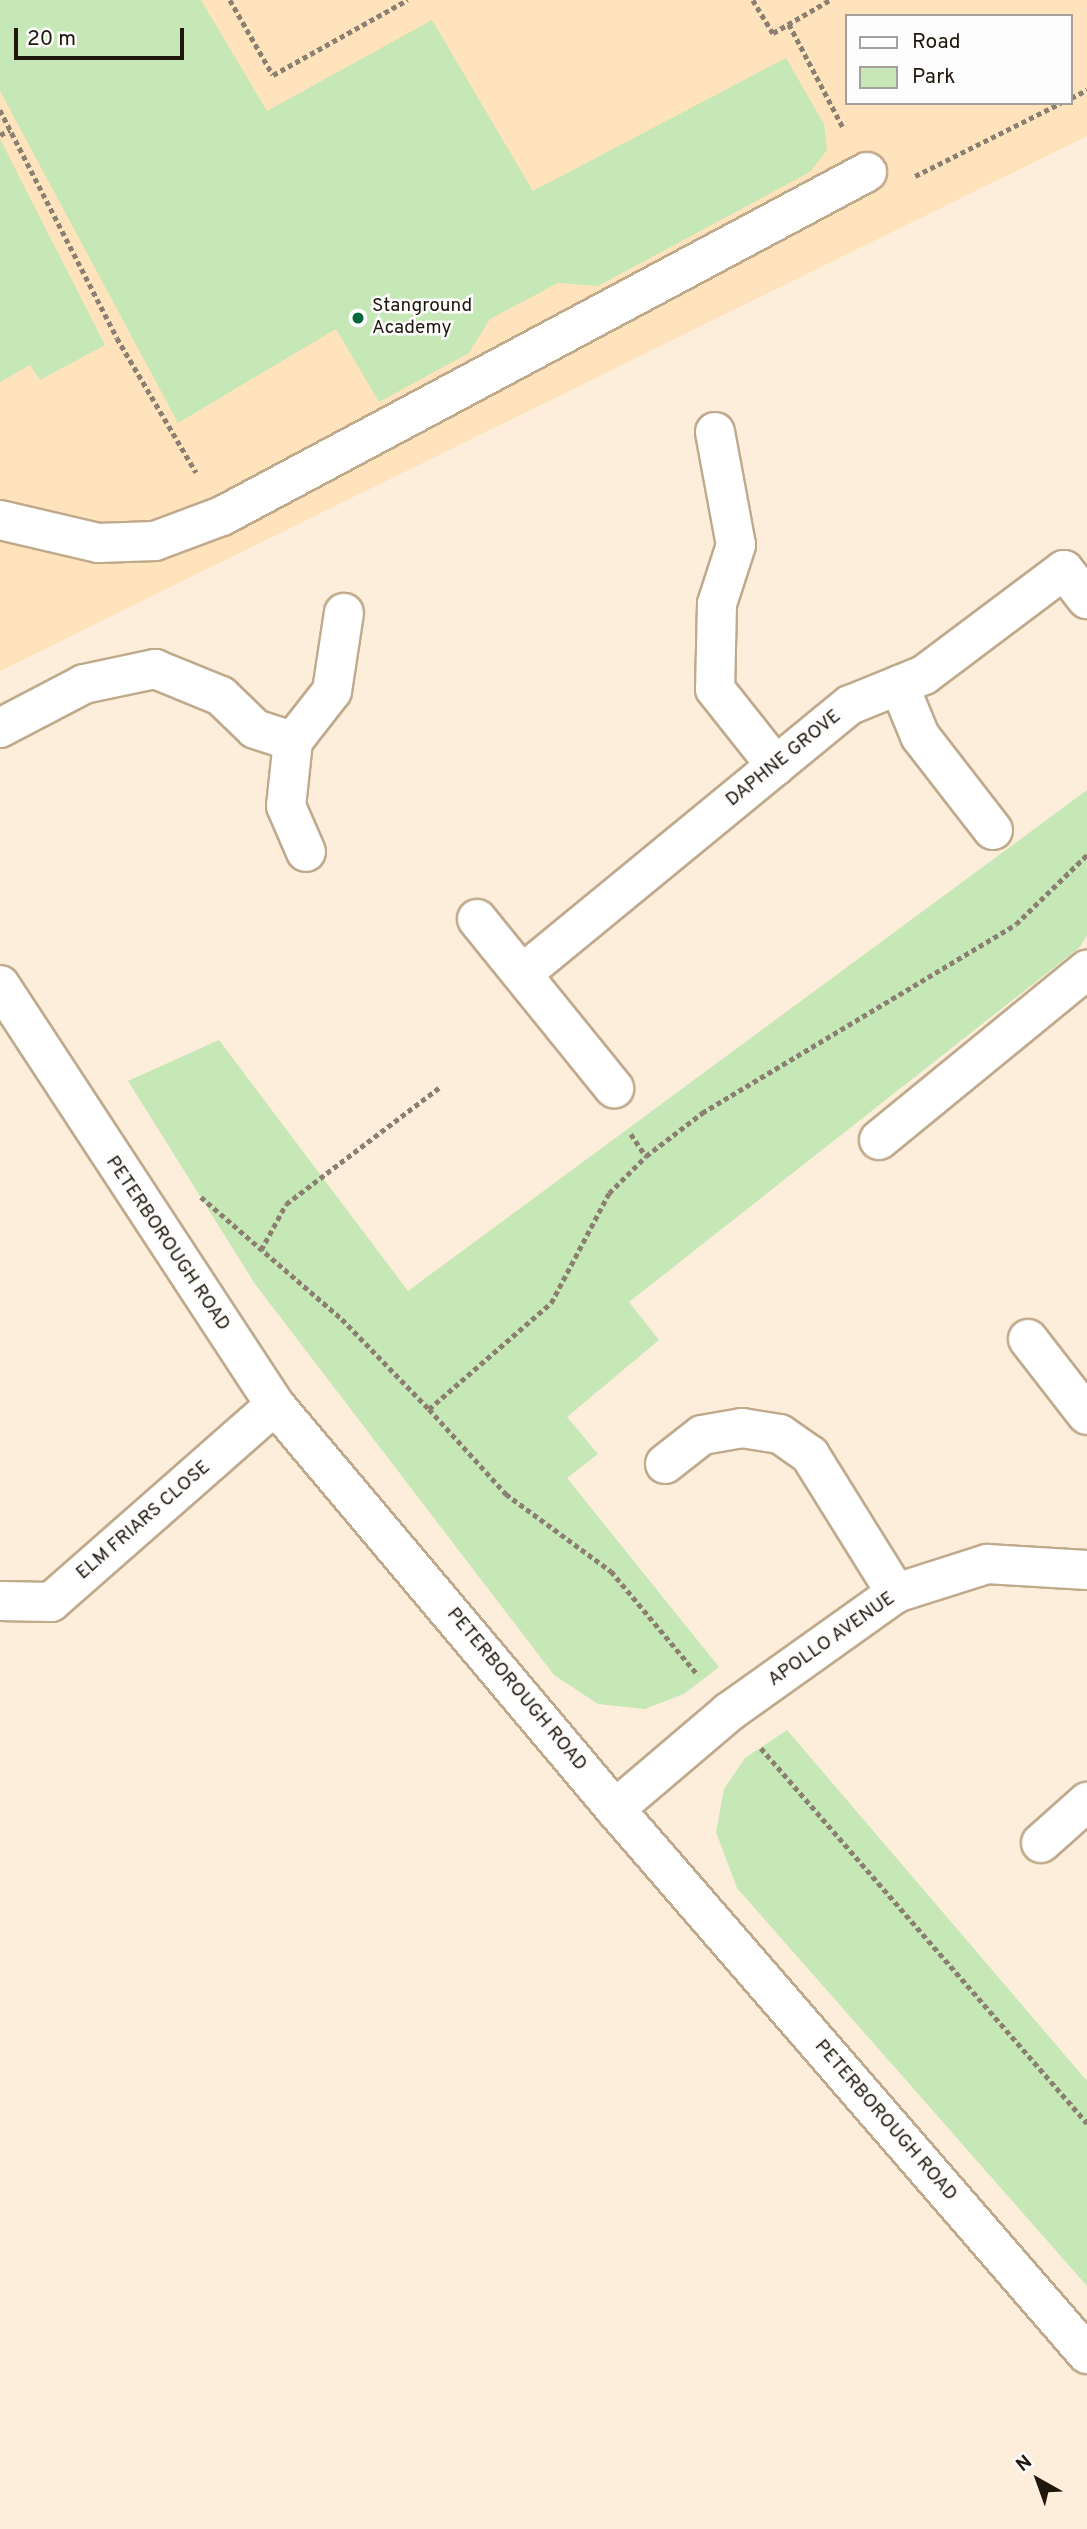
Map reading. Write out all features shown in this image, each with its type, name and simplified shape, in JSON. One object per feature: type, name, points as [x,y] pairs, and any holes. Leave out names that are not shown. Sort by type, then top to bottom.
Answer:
[{"type":"street","points":[[0,520],[98,543],[155,541],[222,516],[867,172]]},
{"type":"street","points":[[715,432],[736,545],[717,604],[715,689],[776,766]]},
{"type":"street","name":"DAPHNE GROVE","points":[[522,974],[850,705],[925,675],[1075,561],[1087,600]]},
{"type":"street","points":[[306,852],[286,807],[293,741],[332,691],[344,613]]},
{"type":"street","points":[[0,728],[84,684],[155,669],[221,696],[255,729],[293,741]]},
{"type":"street","points":[[899,685],[920,736],[993,830]]},
{"type":"street","points":[[477,919],[614,1088]]},
{"type":"street","points":[[879,1140],[1087,970]]},
{"type":"street","name":"PETERBOROUGH ROAD","points":[[0,985],[275,1405],[615,1809],[1087,2354]]},
{"type":"street","points":[[1028,1339],[1087,1415]]},
{"type":"street","name":"ELM FRIARS CLOSE","points":[[0,1601],[51,1602],[275,1405]]},
{"type":"street","points":[[665,1464],[702,1435],[742,1428],[780,1434],[810,1455],[896,1593]]},
{"type":"street","name":"APOLLO AVENUE","points":[[615,1809],[729,1712],[896,1593],[987,1564],[1087,1570]]},
{"type":"street","points":[[1041,1843],[1087,1802]]},
{"type":"path","points":[[230,0],[273,75],[407,0]]},
{"type":"path","points":[[753,0],[773,33],[830,0]]},
{"type":"path","points":[[789,24],[867,172],[888,190],[1057,105]]},
{"type":"path","points":[[0,110],[117,338],[222,516]]},
{"type":"path","points":[[0,135],[10,130]]},
{"type":"path","points":[[429,1409],[551,1303],[608,1193],[646,1156],[702,1113],[1016,924],[1087,855]]},
{"type":"path","points":[[261,1250],[286,1204],[439,1088]]},
{"type":"path","points":[[190,1187],[342,1319],[506,1494],[611,1571],[729,1712],[961,1973],[1039,2073],[1087,2123]]},
{"type":"shaded area","name":"Stanground Academy","points":[[0,0],[1087,0],[1087,136],[0,671]]},
{"type":"green space","points":[[0,0],[201,0],[267,111],[432,20],[533,191],[786,58],[824,124],[827,150],[810,172],[598,286],[558,283],[490,319],[469,353],[379,402],[336,329],[178,423],[0,91]]},
{"type":"green space","points":[[0,139],[105,345],[40,380],[30,365],[0,382]]},
{"type":"green space","points":[[1087,790],[1087,935],[1080,947],[629,1302],[659,1340],[567,1417],[598,1454],[567,1478],[719,1667],[684,1694],[645,1709],[598,1704],[554,1675],[255,1284],[128,1081],[219,1040],[408,1291]]},
{"type":"green space","points":[[787,1730],[1087,2081],[1087,2286],[737,1888],[716,1832],[724,1789],[745,1758]]},
{"type":"place","name":"Stanground Academy","points":[[358,318]]}]
